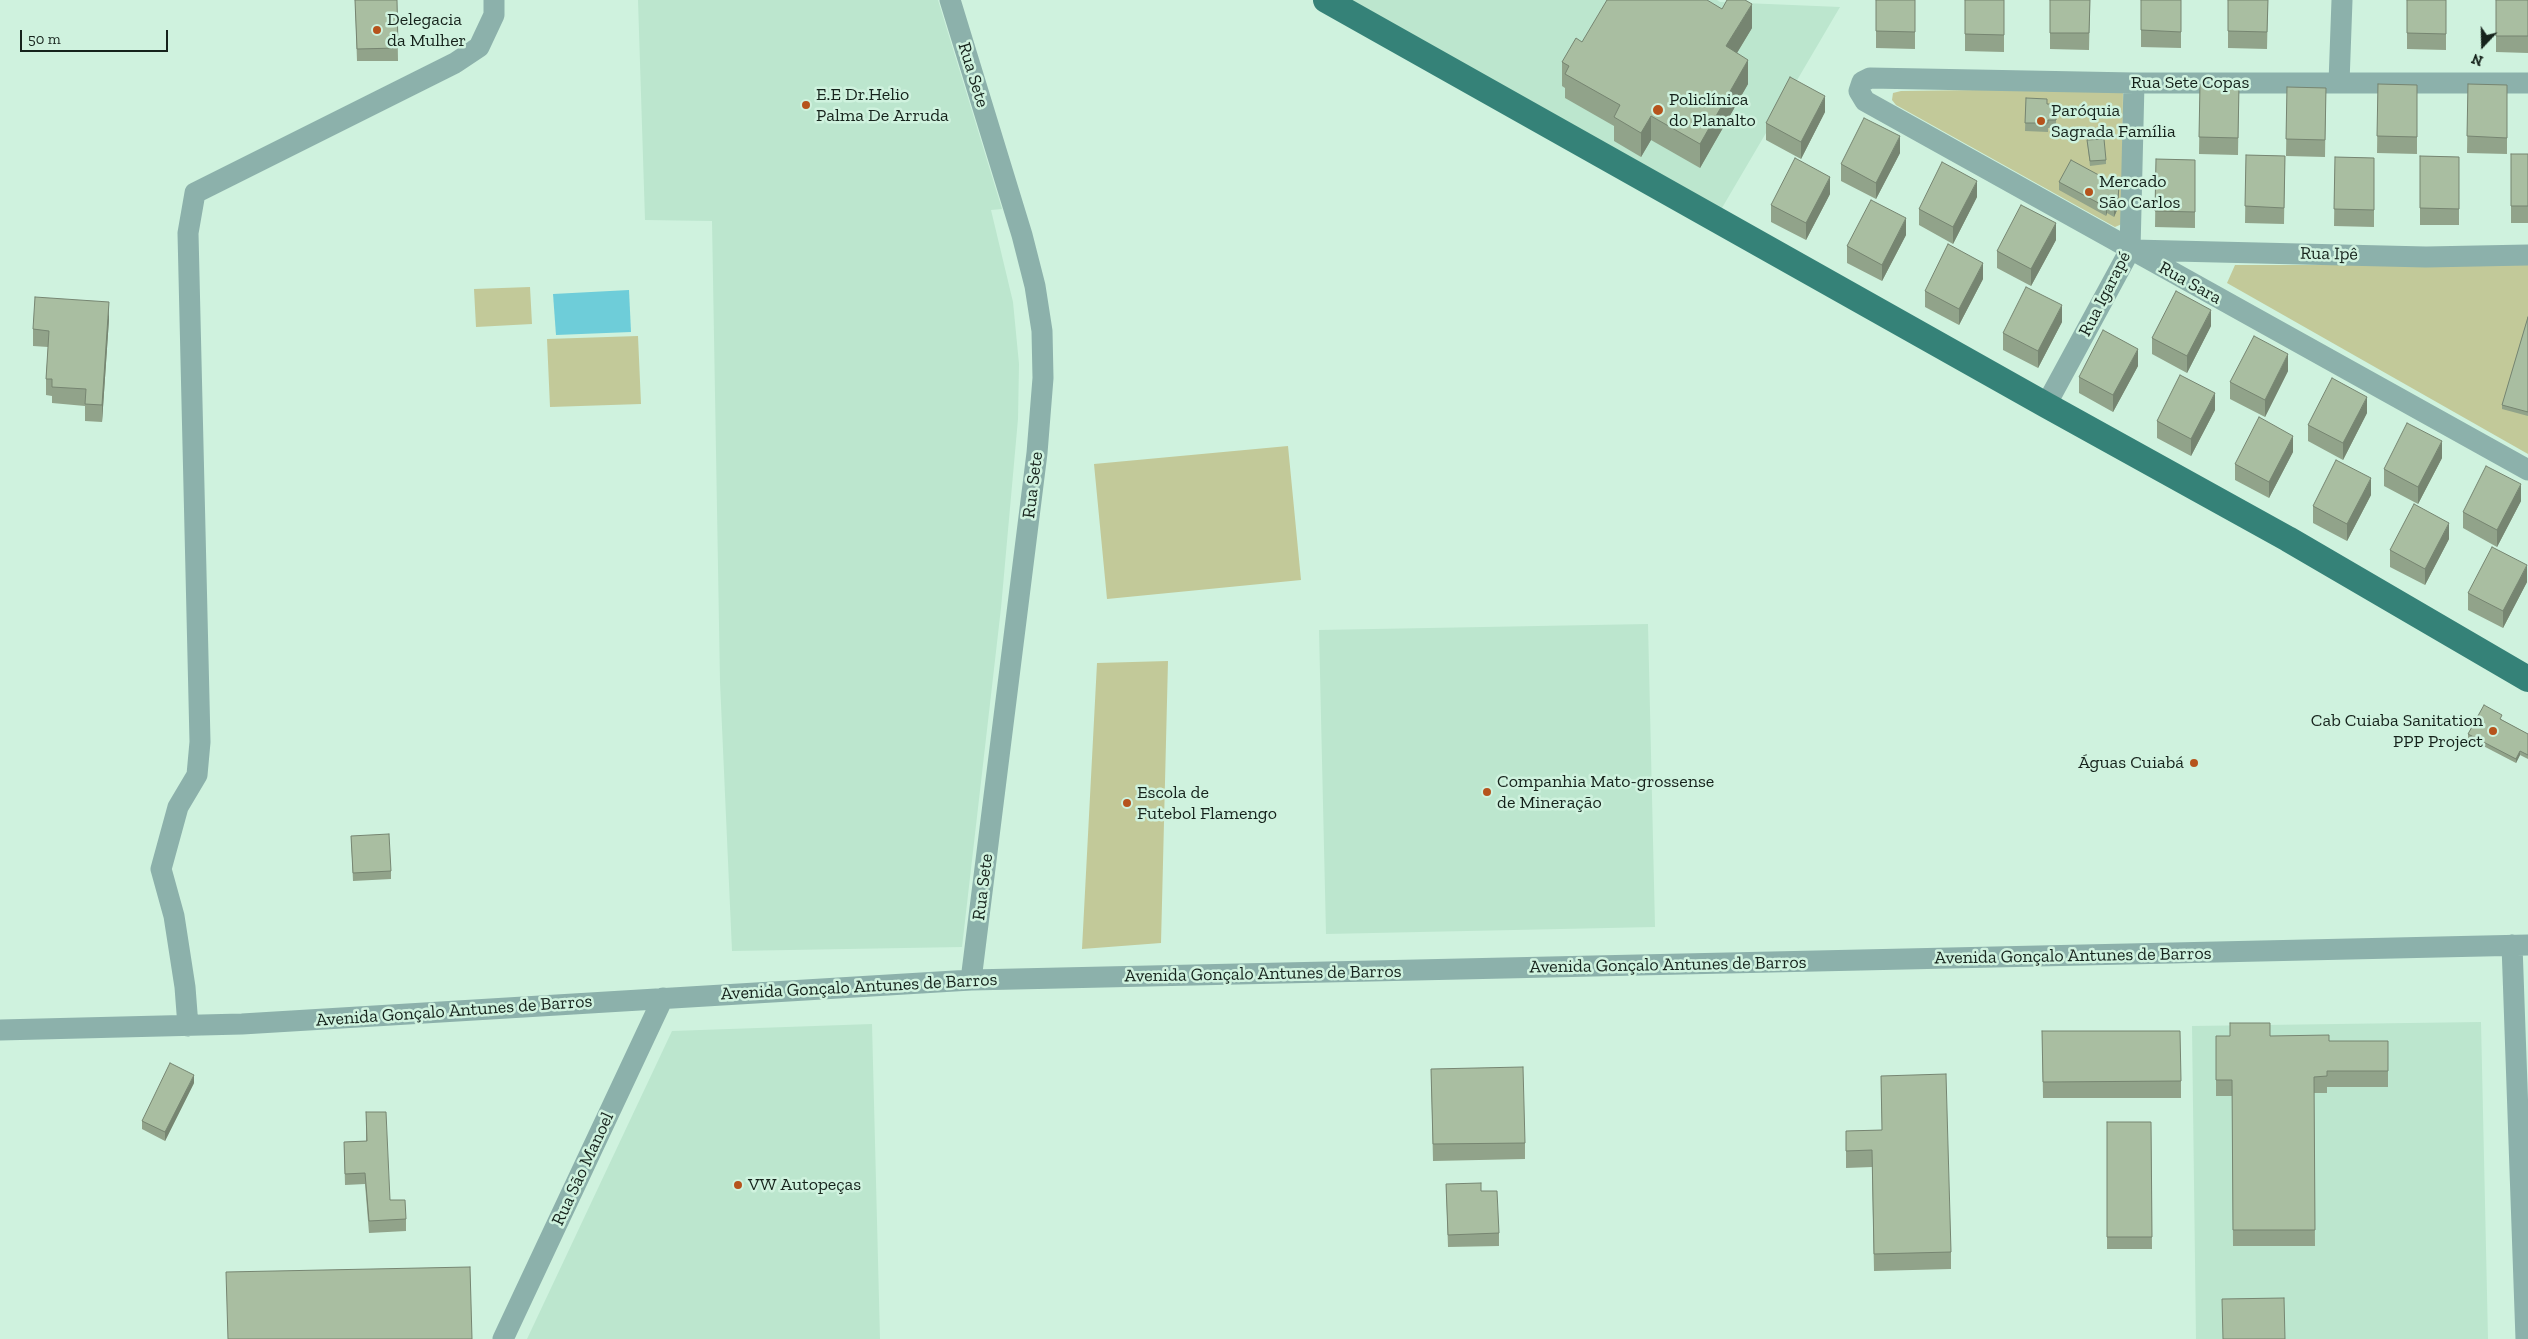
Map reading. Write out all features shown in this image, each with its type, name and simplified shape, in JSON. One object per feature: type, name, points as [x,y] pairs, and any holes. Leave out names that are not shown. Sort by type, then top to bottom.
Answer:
[{"type":"main road","points":[[1326,0],[2046,406],[2288,539],[2528,679]]},
{"type":"street","points":[[188,1026],[185,987],[174,916],[161,869],[178,807],[197,775],[200,742],[188,232],[195,193],[455,63],[479,48],[494,15],[494,0]]},
{"type":"street","name":"Rua Sete","points":[[950,0],[1022,235],[1035,286],[1042,332],[1037,453],[971,980]]},
{"type":"street","points":[[2339,83],[2342,0]]},
{"type":"street","name":"Rua Sete Copas","points":[[1859,90],[1862,82],[1870,78],[2134,83],[2528,83]]},
{"type":"street","name":"Rua Igarapé","points":[[2046,406],[2130,250],[2134,83]]},
{"type":"street","name":"Rua Sara","points":[[1859,90],[1865,101],[2528,470]]},
{"type":"street","name":"Rua Ipê","points":[[2130,250],[2426,256],[2528,255]]},
{"type":"street","points":[[2520,945],[2526,1339]]},
{"type":"street","name":"Avenida Gonçalo Antunes de Barros","points":[[0,1030],[188,1026],[971,980],[2520,945]]},
{"type":"street","name":"Rua São Manoel","points":[[503,1339],[663,998]]},
{"type":"shaded area","points":[[638,0],[938,0],[1002,209],[991,210],[1013,302],[1019,364],[1018,419],[1001,608],[962,947],[732,951],[720,682],[712,221],[645,220]]},
{"type":"shaded area","name":"Policlínica do Planalto","points":[[1340,0],[1717,0],[1720,2],[1840,7],[1719,213]]},
{"type":"shaded area","points":[[2123,88],[2122,224],[2115,227],[1896,105],[1892,100],[1893,93],[1901,91]]},
{"type":"shaded area","points":[[2235,265],[2528,265],[2528,454],[2227,283]]},
{"type":"shaded area","points":[[530,287],[532,324],[476,327],[474,289]]},
{"type":"shaded area","points":[[638,336],[641,404],[550,407],[547,339]]},
{"type":"shaded area","points":[[1288,446],[1301,580],[1107,599],[1094,464]]},
{"type":"shaded area","name":"Companhia Mato-grossense de Mineração","points":[[1648,624],[1655,927],[1326,934],[1319,630]]},
{"type":"shaded area","name":"Escola de Futebol Flamengo","points":[[1168,661],[1161,943],[1082,949],[1097,663]]},
{"type":"shaded area","points":[[2481,1022],[2488,1339],[2196,1339],[2192,1026]]},
{"type":"shaded area","name":"VW Autopeças","points":[[872,1024],[880,1339],[527,1339],[672,1031]]},
{"type":"water","points":[[629,290],[631,332],[556,335],[553,294]]},
{"type":"building","name":"Delegacia da Mulher","points":[[355,0],[397,0],[398,48],[357,49]]},
{"type":"building","points":[[1607,0],[1707,0],[1722,9],[1727,0],[1745,0],[1752,4],[1726,46],[1748,60],[1700,144],[1651,116],[1641,133],[1614,117],[1620,105],[1565,74],[1569,66],[1562,62],[1576,38],[1582,42]]},
{"type":"building","points":[[1876,0],[1915,0],[1915,32],[1876,31]]},
{"type":"building","points":[[1965,0],[2004,0],[2004,35],[1965,34]]},
{"type":"building","points":[[2050,0],[2090,0],[2089,33],[2050,33]]},
{"type":"building","points":[[2141,0],[2181,0],[2181,32],[2141,30]]},
{"type":"building","points":[[2228,0],[2268,0],[2267,32],[2228,31]]},
{"type":"building","points":[[2407,0],[2446,0],[2446,34],[2407,33]]},
{"type":"building","points":[[2496,0],[2528,0],[2528,36],[2496,36]]},
{"type":"building","points":[[1790,77],[1825,96],[1801,142],[1766,123]]},
{"type":"building","points":[[2378,84],[2417,85],[2417,137],[2377,136]]},
{"type":"building","points":[[2468,84],[2507,85],[2507,138],[2467,136]]},
{"type":"building","points":[[2200,85],[2239,86],[2238,138],[2199,137]]},
{"type":"building","points":[[2287,87],[2326,88],[2325,140],[2286,139]]},
{"type":"building","points":[[2026,98],[2047,99],[2047,104],[2056,104],[2056,120],[2048,120],[2048,123],[2025,123]]},
{"type":"building","points":[[1864,118],[1900,136],[1876,183],[1841,164]]},
{"type":"building","points":[[2104,139],[2106,160],[2090,161],[2087,140]]},
{"type":"building","points":[[2511,154],[2528,154],[2528,206],[2511,206]]},
{"type":"building","points":[[2246,155],[2285,156],[2284,208],[2245,206]]},
{"type":"building","points":[[2420,156],[2459,157],[2459,209],[2420,208]]},
{"type":"building","points":[[2335,157],[2374,158],[2374,210],[2334,209]]},
{"type":"building","points":[[1795,158],[1830,177],[1806,223],[1771,205]]},
{"type":"building","points":[[2156,159],[2195,160],[2195,212],[2155,211]]},
{"type":"building","name":"Mercado São Carlos","points":[[2071,160],[2119,186],[2118,199],[2114,208],[2107,205],[2106,207],[2059,182]]},
{"type":"building","points":[[1942,162],[1977,181],[1953,227],[1919,209]]},
{"type":"building","points":[[1871,200],[1906,218],[1882,265],[1847,246]]},
{"type":"building","points":[[2021,205],[2056,223],[2031,269],[1997,251]]},
{"type":"building","points":[[1948,244],[1983,263],[1959,309],[1925,291]]},
{"type":"building","points":[[2026,287],[2062,305],[2038,351],[2003,333]]},
{"type":"building","points":[[2176,291],[2211,310],[2187,356],[2152,338]]},
{"type":"building","points":[[35,297],[109,302],[102,405],[85,404],[86,389],[52,387],[52,379],[46,379],[49,331],[33,329]]},
{"type":"building","points":[[2528,317],[2528,412],[2502,405]]},
{"type":"building","points":[[2103,330],[2138,349],[2113,395],[2079,377]]},
{"type":"building","points":[[2254,336],[2288,354],[2265,400],[2230,382]]},
{"type":"building","points":[[2180,375],[2215,393],[2191,439],[2157,421]]},
{"type":"building","points":[[2332,378],[2367,397],[2343,443],[2308,425]]},
{"type":"building","points":[[2259,417],[2293,436],[2269,482],[2235,464]]},
{"type":"building","points":[[2407,423],[2442,441],[2418,487],[2384,469]]},
{"type":"building","points":[[2336,460],[2371,478],[2347,524],[2313,506]]},
{"type":"building","points":[[2486,466],[2521,484],[2497,530],[2463,512]]},
{"type":"building","points":[[2414,504],[2449,523],[2425,569],[2390,550]]},
{"type":"building","points":[[2492,547],[2527,565],[2503,611],[2468,593]]},
{"type":"building","name":"Cab Cuiaba Sanitation PPP Project","points":[[2484,705],[2502,715],[2500,719],[2528,734],[2528,755],[2520,751],[2516,759],[2468,734]]},
{"type":"building","points":[[389,834],[391,871],[353,873],[351,836]]},
{"type":"building","points":[[2230,1023],[2270,1023],[2270,1036],[2329,1035],[2329,1041],[2388,1041],[2388,1071],[2327,1071],[2327,1076],[2314,1077],[2315,1230],[2233,1230],[2232,1080],[2216,1080],[2216,1036],[2230,1036]]},
{"type":"building","points":[[2042,1031],[2180,1031],[2181,1081],[2043,1082]]},
{"type":"building","points":[[170,1063],[194,1075],[165,1132],[142,1121]]},
{"type":"building","points":[[1523,1067],[1525,1143],[1433,1144],[1431,1069]]},
{"type":"building","points":[[1946,1074],[1951,1252],[1874,1254],[1872,1150],[1846,1151],[1846,1131],[1882,1130],[1881,1076]]},
{"type":"building","points":[[366,1112],[386,1112],[390,1200],[405,1200],[406,1219],[369,1221],[365,1173],[345,1174],[344,1142],[367,1141]]},
{"type":"building","points":[[2107,1122],[2151,1122],[2152,1237],[2107,1237]]},
{"type":"building","points":[[1481,1183],[1481,1191],[1497,1191],[1499,1233],[1448,1235],[1446,1184]]},
{"type":"building","points":[[470,1267],[472,1339],[228,1339],[226,1272]]},
{"type":"building","points":[[2284,1298],[2285,1339],[2223,1339],[2222,1299]]},
{"type":"place","name":"Delegacia da Mulher","points":[[377,30]]},
{"type":"place","name":"E.E Dr.Helio Palma De Arruda","points":[[806,105]]},
{"type":"place","name":"Policlínica do Planalto","points":[[1658,110]]},
{"type":"place","name":"Paróquia Sagrada Família","points":[[2041,121]]},
{"type":"place","name":"Mercado São Carlos","points":[[2089,192]]},
{"type":"place","name":"Cab Cuiaba Sanitation PPP Project","points":[[2493,731]]},
{"type":"place","name":"Águas Cuiabá","points":[[2194,763]]},
{"type":"place","name":"Companhia Mato-grossense de Mineração","points":[[1487,792]]},
{"type":"place","name":"Escola de Futebol Flamengo","points":[[1127,803]]},
{"type":"place","name":"VW Autopeças","points":[[738,1185]]}]
